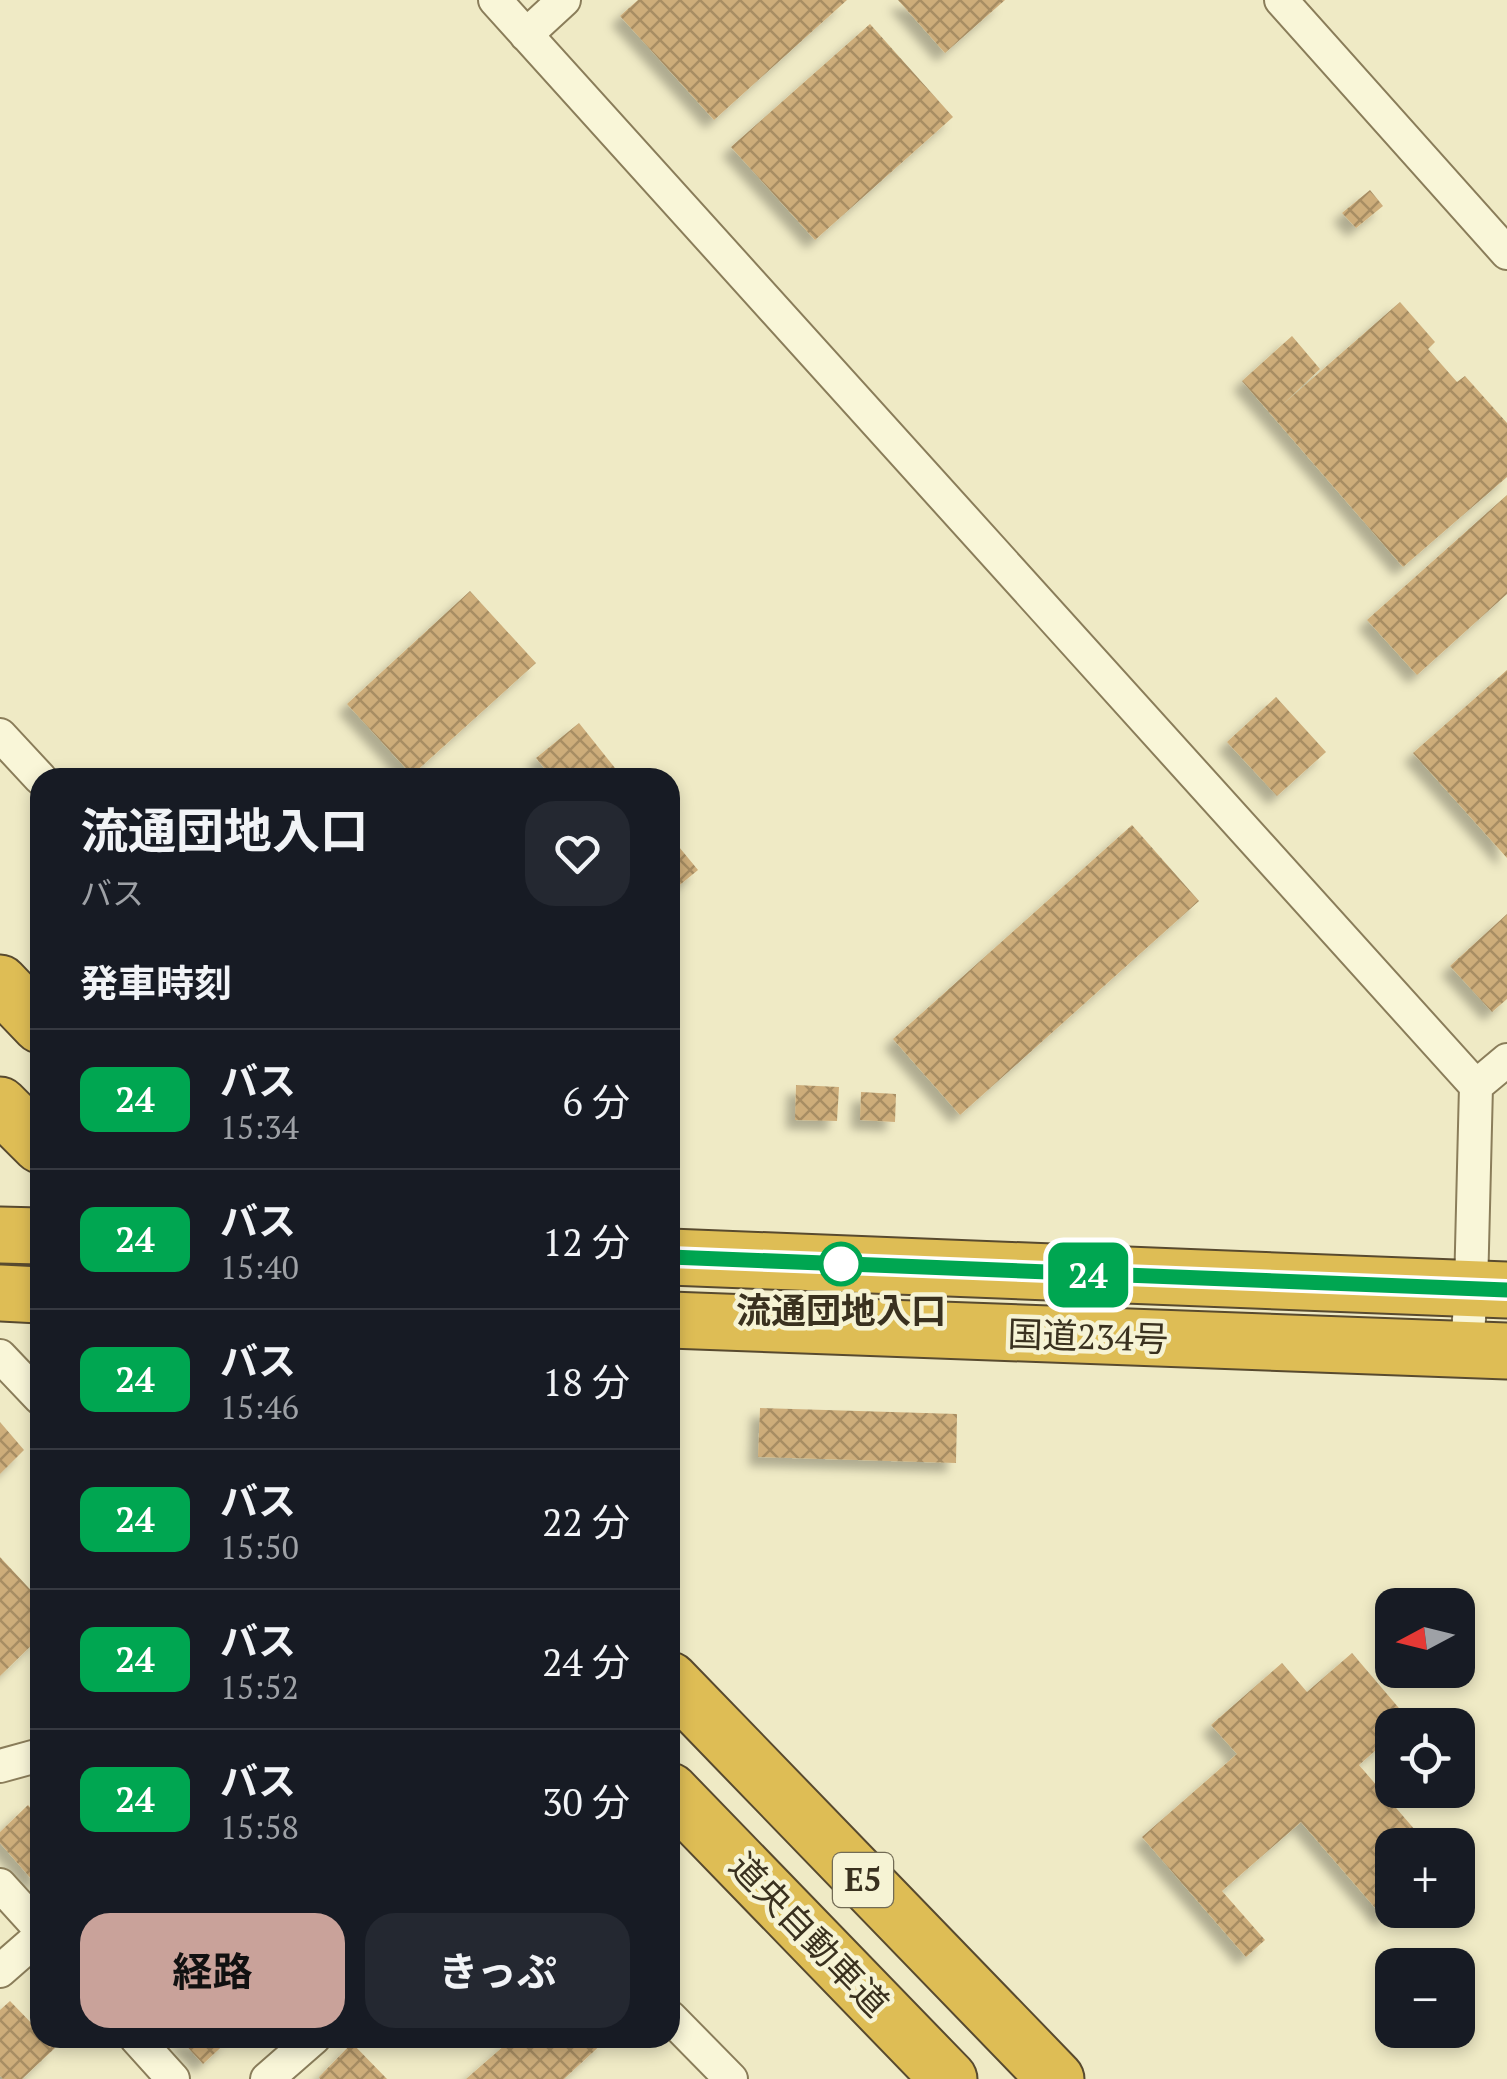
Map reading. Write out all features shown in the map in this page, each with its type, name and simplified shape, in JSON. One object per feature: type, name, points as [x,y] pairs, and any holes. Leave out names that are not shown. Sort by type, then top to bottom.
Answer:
[{"type":"highway","points":[[0,982],[30,1014]]},
{"type":"highway","points":[[0,1104],[30,1135]]},
{"type":"highway","points":[[0,1235],[30,1236]]},
{"type":"highway","name":"国道234号","points":[[680,1257],[1489,1289]]},
{"type":"highway","points":[[0,1293],[30,1294]]},
{"type":"highway","name":"国道234号","points":[[680,1320],[1487,1350]]},
{"type":"highway","name":"E5","points":[[680,1690],[1056,2079]]},
{"type":"highway","name":"道央自動車道","points":[[680,1801],[949,2079]]},
{"type":"street","points":[[495,0],[1476,1086],[1489,1289],[1487,1350]]},
{"type":"street","points":[[526,35],[564,0]]},
{"type":"street","points":[[1281,0],[1507,252]]},
{"type":"street","points":[[0,735],[31,768]]},
{"type":"street","points":[[1476,1086],[1507,1060]]},
{"type":"street","points":[[0,1356],[30,1388]]},
{"type":"street","points":[[0,1766],[30,1758]]},
{"type":"street","points":[[0,1886],[30,1920]]},
{"type":"street","points":[[0,1971],[30,1942]]},
{"type":"street","points":[[680,2027],[731,2079]]},
{"type":"street","points":[[145,2048],[172,2079]]},
{"type":"street","points":[[267,2079],[303,2048]]},
{"type":"building","points":[[638,0],[847,0],[714,120],[620,16]]},
{"type":"building","points":[[898,0],[1005,0],[945,53]]},
{"type":"building","points":[[870,24],[953,117],[815,240],[731,147]]},
{"type":"building","points":[[1370,190],[1383,206],[1356,228],[1342,213]]},
{"type":"building","points":[[1400,302],[1435,342],[1428,349],[1457,382],[1465,376],[1507,423],[1507,477],[1403,567],[1242,381],[1292,336],[1320,369],[1281,406]]},
{"type":"building","points":[[1507,495],[1507,594],[1417,675],[1367,620]]},
{"type":"building","points":[[470,591],[536,663],[420,768],[406,768],[347,704]]},
{"type":"building","points":[[1507,670],[1507,858],[1413,753]]},
{"type":"building","points":[[1276,697],[1326,752],[1277,796],[1227,742]]},
{"type":"building","points":[[579,723],[615,768],[544,768],[536,758]]},
{"type":"building","points":[[1132,825],[1199,901],[960,1115],[893,1039]]},
{"type":"building","points":[[680,848],[698,870],[680,885]]},
{"type":"building","points":[[1507,914],[1507,999],[1492,1012],[1450,966]]},
{"type":"building","points":[[796,1085],[839,1087],[837,1121],[795,1120]]},
{"type":"building","points":[[861,1092],[896,1094],[895,1122],[860,1120]]},
{"type":"building","points":[[760,1408],[957,1414],[956,1463],[758,1457]]},
{"type":"building","points":[[0,1422],[24,1450],[0,1474]]},
{"type":"building","points":[[0,1557],[30,1589],[30,1647],[0,1676]]},
{"type":"building","points":[[1352,1653],[1375,1680],[1375,1688],[1382,1688],[1399,1708],[1375,1708],[1375,1751],[1359,1765],[1375,1784],[1375,1808],[1396,1808],[1413,1828],[1375,1828],[1375,1908],[1301,1822],[1222,1891],[1265,1940],[1246,1957],[1142,1837],[1237,1754],[1211,1725],[1282,1663],[1307,1692]]},
{"type":"building","points":[[28,1805],[30,1877],[0,1843],[0,1832]]},
{"type":"building","points":[[10,2001],[30,2022],[30,2048],[55,2048],[22,2079],[0,2076],[0,2010]]},
{"type":"building","points":[[188,2048],[220,2048],[203,2064]]},
{"type":"building","points":[[347,2048],[357,2048],[387,2079],[320,2079]]},
{"type":"building","points":[[502,2048],[597,2048],[564,2079],[466,2079]]},
{"type":"bus line","name":"24","points":[[680,1257],[1507,1290]]},
{"type":"place","name":"流通団地入口","points":[[841,1264]]}]
